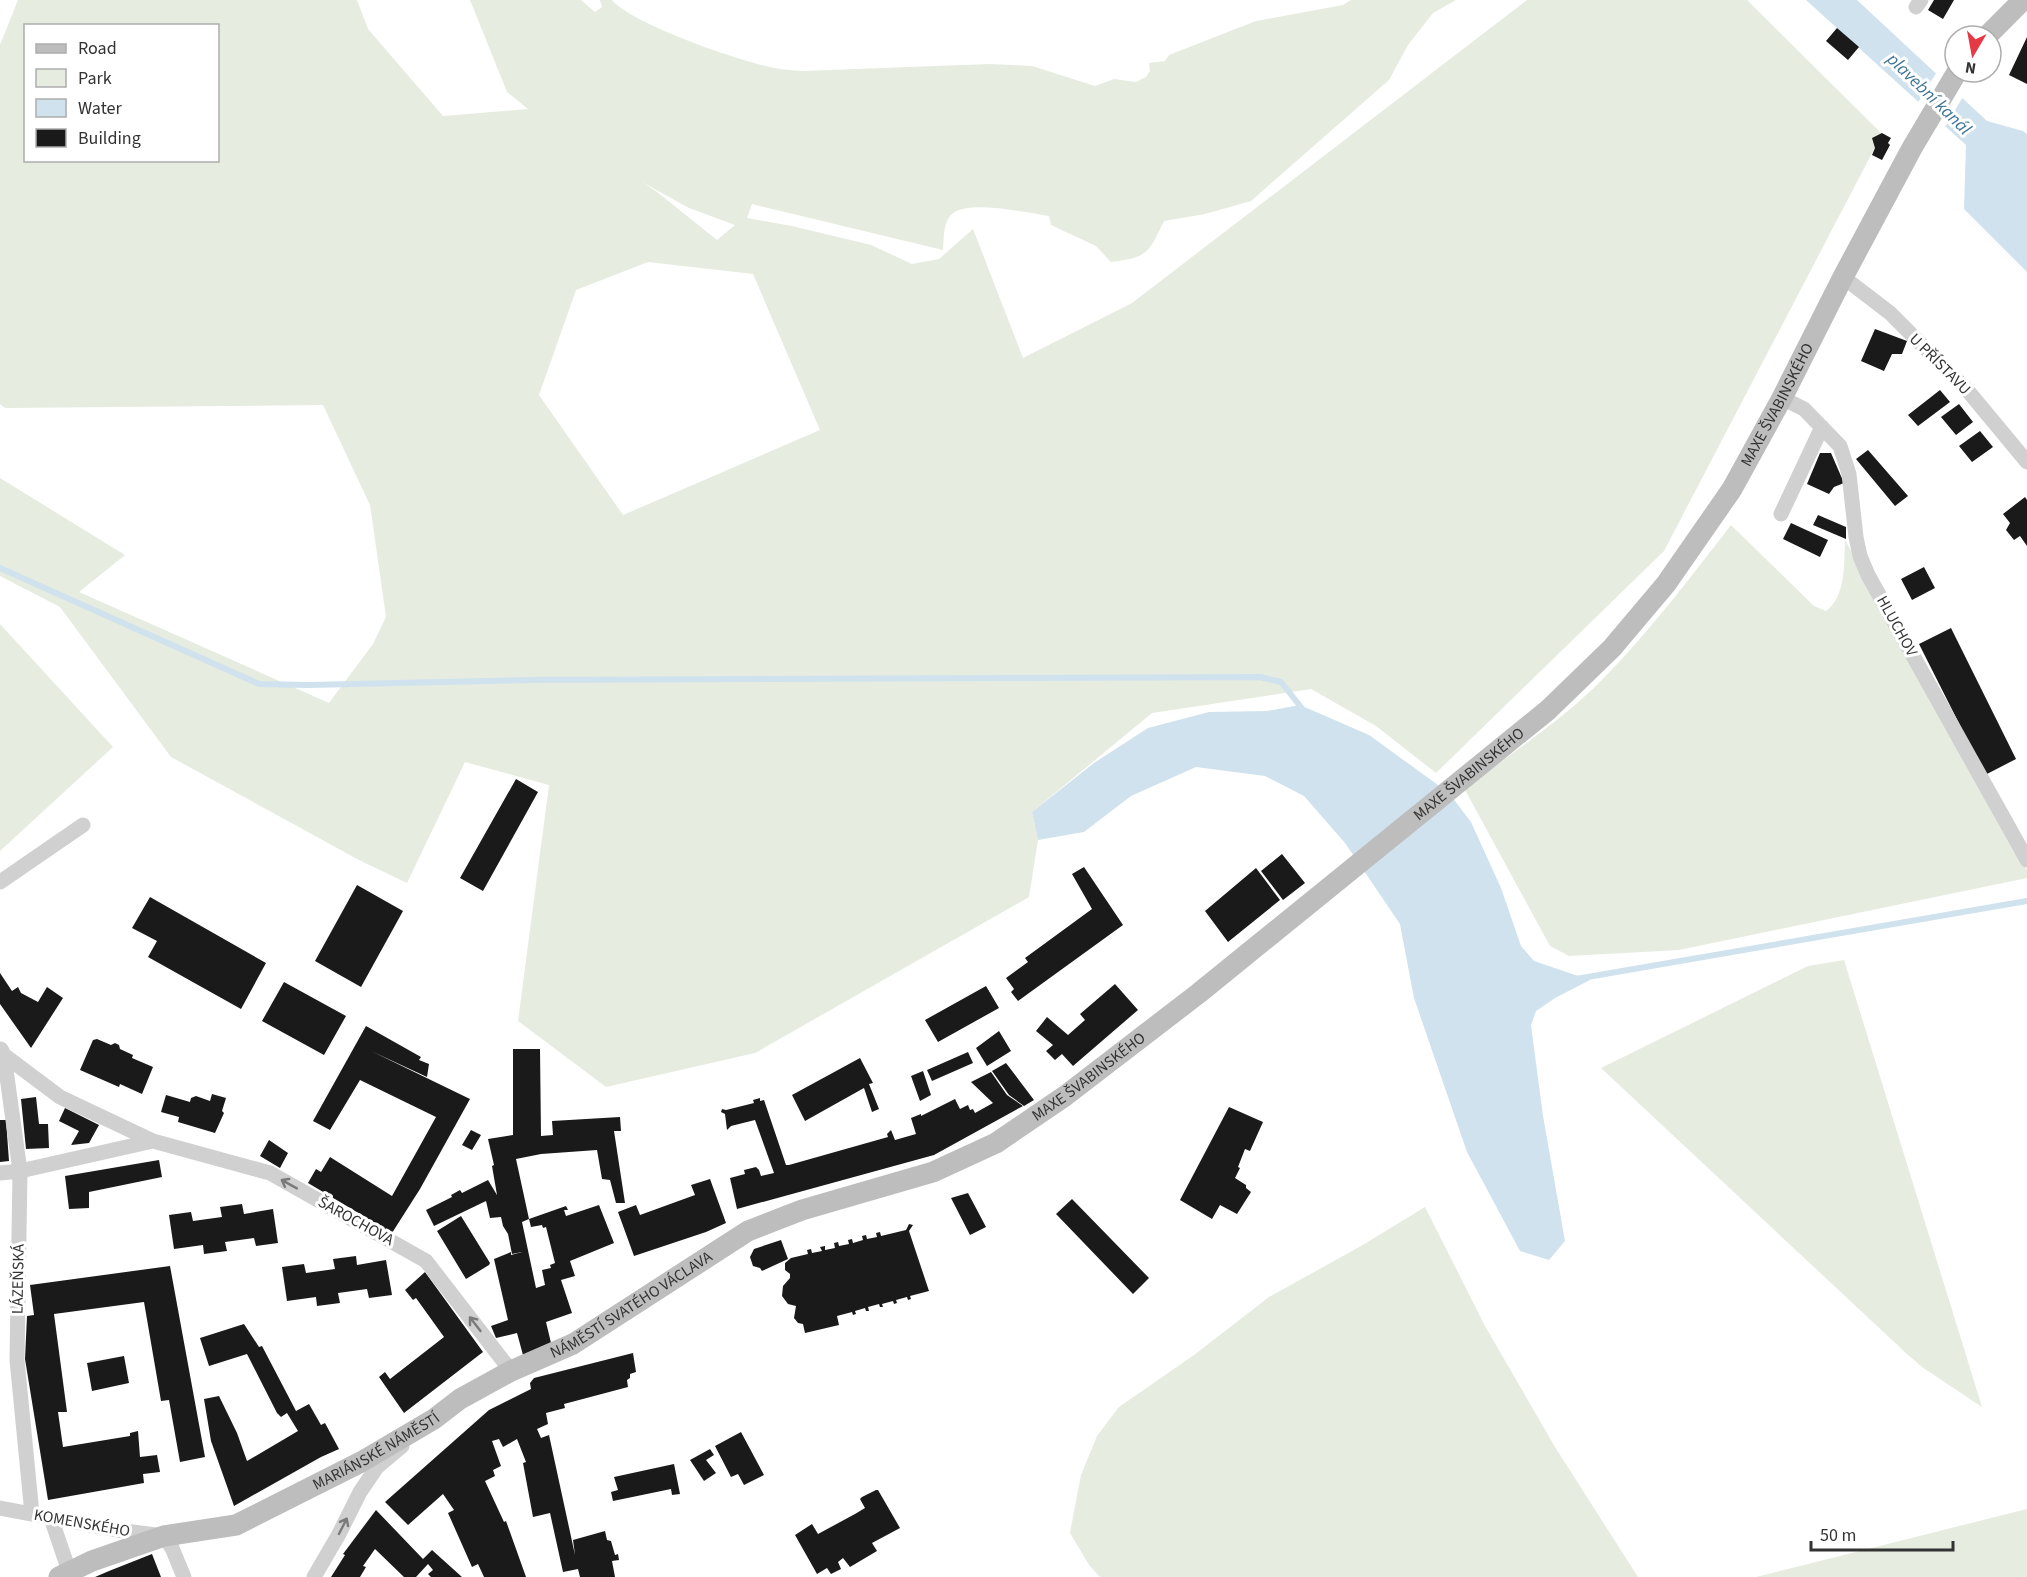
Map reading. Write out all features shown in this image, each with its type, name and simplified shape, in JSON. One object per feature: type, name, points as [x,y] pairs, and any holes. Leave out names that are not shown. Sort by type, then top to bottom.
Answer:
[{"type":"main road","points":[[1999,24],[2023,0]]},
{"type":"main road","name":"MAXE ŠVABINSKÉHO","points":[[748,1231],[802,1210],[933,1172],[996,1143],[1110,1063],[1548,710],[1597,663],[1666,584],[1732,489],[1917,139],[1950,84]]},
{"type":"main road","name":"NÁMĚSTÍ SVATÉHO VÁCLAVA","points":[[511,1371],[573,1344],[748,1231]]},
{"type":"main road","points":[[434,1419],[460,1399],[511,1371]]},
{"type":"main road","name":"MARIÁNSKÉ NÁMĚSTÍ","points":[[64,1574],[155,1538],[236,1525],[361,1462],[434,1419]]},
{"type":"street","name":"U PŘÍSTAVU","points":[[1843,277],[1890,313],[1968,391],[2027,462]]},
{"type":"street","name":"HLUCHOV","points":[[1782,398],[1804,409],[1840,446],[1850,474],[1856,537],[1860,556],[1868,575],[2027,860]]},
{"type":"street","points":[[1781,514],[1822,427]]},
{"type":"street","points":[[0,882],[83,825]]},
{"type":"street","name":"LÁZEŇSKÁ","points":[[2,1050],[4,1094],[20,1171],[17,1360],[32,1514]]},
{"type":"street","name":"ŠAROCHOVA","points":[[2,1050],[60,1096],[153,1141],[270,1173],[426,1261],[511,1371]]},
{"type":"street","name":"ŠAROCHOVA","points":[[0,1173],[20,1171],[153,1141]]},
{"type":"street","name":"MARIÁNSKÉ NÁMĚSTÍ","points":[[314,1577],[360,1492],[377,1467],[434,1419]]},
{"type":"street","name":"KOMENSKÉHO","points":[[0,1508],[155,1538]]},
{"type":"street","points":[[51,1518],[64,1574]]},
{"type":"street","points":[[155,1538],[172,1548],[184,1577]]},
{"type":"green space","points":[[18,0],[357,0],[368,29],[443,116],[528,109],[507,92],[470,0],[581,0],[595,12],[602,7],[600,0],[612,0],[640,20],[662,30],[734,57],[774,68],[803,71],[990,64],[1032,66],[1095,86],[1114,79],[1136,82],[1146,77],[1150,71],[1149,63],[1165,61],[1169,55],[1256,21],[1343,5],[1351,0],[1456,0],[1433,13],[1408,45],[1389,80],[1251,201],[1205,214],[1164,221],[1150,247],[1140,256],[1111,262],[1096,246],[1051,225],[1049,216],[1013,210],[984,207],[960,210],[952,214],[945,226],[943,250],[752,204],[747,218],[871,245],[912,264],[939,259],[973,229],[1023,358],[1132,303],[1527,0],[1747,0],[1882,134],[1664,551],[1436,773],[1376,726],[1311,689],[1152,713],[1032,812],[1038,840],[1029,897],[755,1053],[606,1087],[518,1021],[549,785],[465,762],[407,883],[359,860],[171,757],[60,607],[0,576],[0,478],[125,555],[79,592],[329,703],[373,644],[386,617],[370,505],[323,405],[5,408],[0,404],[0,45]],"holes":[[[642,182],[689,208],[735,225],[717,240]],[[648,262],[753,274],[820,430],[623,515],[539,395],[576,290]]]},
{"type":"green space","points":[[1731,525],[1814,606],[1826,611],[1833,605],[1841,588],[1845,540],[2013,851],[2027,870],[2027,878],[1679,950],[1569,956],[1550,946],[1464,788],[1553,723],[1602,680],[1653,624]]},
{"type":"green space","points":[[0,624],[113,747],[0,851]]},
{"type":"green space","points":[[1844,960],[1982,1407],[1922,1367],[1907,1354],[1601,1068],[1808,966]]},
{"type":"green space","points":[[1425,1207],[1485,1326],[1555,1447],[1638,1577],[1100,1577],[1089,1565],[1070,1533],[1081,1475],[1097,1436],[1119,1407],[1194,1355],[1269,1297]]},
{"type":"green space","points":[[2027,1509],[2027,1577],[1756,1577]]},
{"type":"water","name":"plavební kanál","points":[[1806,0],[1857,0],[1943,80],[1943,84],[1947,84],[1987,121],[2027,134],[2027,272],[1964,209],[1966,145]]},
{"type":"water","points":[[1300,705],[1369,735],[1449,793],[1471,822],[1501,888],[1521,946],[1534,961],[1590,980],[1555,998],[1536,1011],[1531,1025],[1543,1116],[1565,1241],[1549,1260],[1520,1251],[1467,1152],[1414,998],[1400,924],[1345,843],[1304,796],[1265,776],[1196,767],[1131,796],[1084,832],[1038,840],[1032,812],[1094,763],[1148,728],[1209,712],[1267,711]]},
{"type":"pier","points":[[1938,70],[1943,75],[1943,84],[1953,84],[1964,95],[1944,129],[1917,104]]},
{"type":"building","points":[[1934,0],[1954,0],[1943,19],[1928,10]]},
{"type":"building","points":[[1837,28],[1859,47],[1848,60],[1826,41]]},
{"type":"building","points":[[2027,37],[2027,84],[2009,75]]},
{"type":"building","points":[[1882,133],[1891,138],[1882,160],[1872,155],[1875,148],[1872,138]]},
{"type":"building","points":[[1875,329],[1907,341],[1902,354],[1892,354],[1884,371],[1861,361]]},
{"type":"building","points":[[1940,390],[1950,402],[1918,426],[1908,415]]},
{"type":"building","points":[[1959,404],[1973,422],[1956,435],[1941,417]]},
{"type":"building","points":[[1980,431],[1993,447],[1972,462],[1959,446]]},
{"type":"building","points":[[1868,450],[1908,496],[1895,506],[1856,459]]},
{"type":"building","points":[[1820,453],[1831,453],[1844,483],[1834,487],[1829,494],[1807,484]]},
{"type":"building","points":[[2025,497],[2027,500],[2027,546],[2020,536],[2014,540],[2006,530],[2010,523],[2003,514]]},
{"type":"building","points":[[1818,515],[1846,527],[1846,539],[1813,525]]},
{"type":"building","points":[[1791,523],[1828,540],[1820,557],[1783,539]]},
{"type":"building","points":[[1924,567],[1935,588],[1912,600],[1901,579]]},
{"type":"building","points":[[1951,628],[2016,759],[1985,775],[1919,644]]},
{"type":"building","points":[[516,779],[538,792],[483,891],[460,878]]},
{"type":"building","points":[[1282,854],[1305,883],[1283,900],[1261,871]]},
{"type":"building","points":[[1084,867],[1123,925],[1018,1001],[1011,992],[1014,989],[1006,978],[1028,962],[1025,958],[1092,909],[1072,874]]},
{"type":"building","points":[[1256,868],[1280,900],[1228,942],[1205,911]]},
{"type":"building","points":[[357,885],[403,911],[361,987],[315,961]]},
{"type":"building","points":[[150,897],[266,963],[241,1009],[148,957],[157,941],[132,928]]},
{"type":"building","points":[[0,973],[12,991],[18,987],[21,993],[38,1002],[47,987],[63,998],[31,1048],[0,1004]]},
{"type":"building","points":[[284,982],[346,1016],[324,1055],[262,1021]]},
{"type":"building","points":[[1115,984],[1138,1010],[1073,1066],[1062,1054],[1055,1060],[1046,1051],[1053,1045],[1036,1031],[1047,1017],[1068,1035],[1085,1020],[1080,1014]]},
{"type":"building","points":[[986,986],[999,1008],[938,1042],[925,1020]]},
{"type":"building","points":[[366,1026],[421,1057],[419,1060],[429,1064],[427,1077],[371,1051],[470,1099],[420,1189],[392,1233],[308,1183],[316,1169],[321,1172],[330,1157],[392,1196],[436,1117],[360,1080],[330,1130],[313,1121]]},
{"type":"building","points":[[999,1031],[1011,1051],[987,1066],[976,1048]]},
{"type":"building","points":[[97,1039],[111,1045],[115,1043],[119,1045],[120,1049],[133,1055],[132,1058],[153,1067],[142,1094],[80,1070],[93,1040]]},
{"type":"building","points":[[513,1049],[540,1049],[541,1136],[553,1135],[552,1121],[620,1117],[621,1131],[614,1131],[625,1203],[616,1203],[610,1180],[602,1179],[597,1150],[541,1154],[516,1159],[529,1219],[566,1206],[568,1210],[564,1210],[566,1216],[599,1205],[614,1243],[570,1261],[575,1276],[561,1280],[572,1313],[546,1322],[552,1347],[523,1355],[517,1333],[496,1338],[491,1326],[508,1320],[494,1259],[511,1252],[511,1255],[522,1252],[512,1254],[508,1234],[501,1217],[490,1218],[486,1201],[434,1226],[426,1210],[452,1197],[451,1195],[460,1190],[462,1193],[488,1180],[497,1195],[488,1139],[513,1135]],"holes":[[[529,1219],[531,1227],[542,1225],[543,1228],[546,1227],[555,1263],[550,1265],[551,1268],[542,1270],[545,1285],[536,1288],[522,1222]]]},
{"type":"building","points":[[968,1052],[973,1063],[932,1081],[927,1070]]},
{"type":"building","points":[[860,1058],[873,1083],[869,1084],[879,1109],[872,1112],[864,1088],[805,1121],[792,1095]]},
{"type":"building","points":[[1006,1063],[1034,1100],[1024,1106],[1009,1095],[992,1071]]},
{"type":"building","points":[[923,1071],[931,1095],[920,1101],[911,1076]]},
{"type":"building","points":[[991,1072],[1007,1095],[1023,1106],[934,1155],[737,1209],[730,1178],[745,1174],[744,1170],[756,1167],[761,1176],[774,1173],[755,1120],[731,1126],[727,1130],[722,1109],[754,1103],[753,1100],[760,1098],[760,1101],[764,1100],[786,1165],[789,1165],[888,1137],[887,1134],[891,1130],[895,1140],[916,1134],[911,1118],[921,1114],[921,1116],[955,1099],[960,1109],[968,1105],[975,1113],[993,1103],[971,1082]]},
{"type":"building","points":[[212,1094],[226,1098],[222,1111],[224,1113],[215,1133],[178,1122],[179,1117],[161,1112],[166,1095],[190,1102],[191,1098],[196,1096],[210,1101]]},
{"type":"building","points":[[36,1097],[39,1124],[48,1124],[49,1148],[26,1149],[21,1099]]},
{"type":"building","points":[[1229,1107],[1263,1122],[1250,1151],[1245,1149],[1235,1178],[1246,1185],[1251,1192],[1237,1214],[1220,1205],[1212,1219],[1180,1200]]},
{"type":"building","points":[[65,1108],[99,1125],[89,1143],[71,1145],[79,1131],[59,1121]]},
{"type":"building","points":[[0,1120],[6,1120],[9,1161],[0,1162]]},
{"type":"building","points":[[471,1130],[481,1135],[472,1150],[462,1145]]},
{"type":"building","points":[[269,1140],[288,1153],[280,1168],[260,1156]]},
{"type":"building","points":[[159,1160],[162,1177],[89,1192],[89,1208],[69,1209],[65,1176]]},
{"type":"building","points":[[710,1179],[726,1223],[634,1256],[618,1212],[636,1205],[640,1215],[695,1195],[691,1185]]},
{"type":"building","points":[[968,1193],[986,1227],[970,1235],[951,1198]]},
{"type":"building","points":[[1072,1199],[1149,1278],[1133,1294],[1056,1214]]},
{"type":"building","points":[[242,1204],[244,1214],[273,1209],[278,1243],[256,1246],[254,1238],[225,1242],[227,1251],[204,1254],[203,1245],[174,1249],[169,1215],[191,1212],[193,1221],[222,1217],[220,1207]]},
{"type":"building","points":[[461,1216],[490,1263],[466,1279],[437,1231]]},
{"type":"building","points":[[909,1224],[913,1225],[909,1231],[929,1291],[910,1296],[911,1299],[908,1300],[907,1297],[896,1300],[897,1303],[894,1304],[893,1301],[882,1304],[883,1307],[879,1304],[868,1307],[869,1311],[865,1308],[855,1311],[856,1314],[853,1315],[852,1312],[837,1316],[839,1325],[805,1333],[803,1324],[798,1323],[794,1318],[796,1306],[788,1304],[782,1296],[783,1286],[790,1278],[790,1274],[785,1270],[785,1263],[791,1258],[808,1254],[807,1250],[811,1249],[812,1253],[822,1251],[820,1247],[825,1246],[825,1250],[835,1248],[834,1243],[838,1242],[839,1246],[849,1244],[848,1240],[852,1239],[853,1243],[863,1240],[862,1236],[866,1235],[867,1239],[877,1237],[876,1233],[880,1232],[881,1236],[906,1230]]},
{"type":"building","points":[[781,1240],[788,1259],[762,1271],[753,1266],[750,1257],[754,1249]]},
{"type":"building","points":[[356,1256],[357,1265],[386,1260],[392,1295],[369,1298],[367,1289],[338,1293],[340,1303],[317,1306],[316,1297],[287,1301],[282,1267],[304,1264],[306,1273],[335,1269],[333,1259]]},
{"type":"building","points":[[170,1266],[205,1457],[180,1462],[169,1400],[161,1401],[144,1302],[54,1314],[67,1412],[58,1412],[63,1447],[130,1436],[130,1433],[138,1431],[140,1457],[157,1455],[160,1472],[143,1474],[144,1483],[48,1500],[25,1359],[27,1316],[34,1315],[30,1285]]},
{"type":"building","points":[[425,1272],[483,1352],[404,1413],[379,1377],[385,1372],[390,1379],[444,1337],[416,1298],[413,1300],[405,1290]]},
{"type":"building","points":[[244,1324],[259,1347],[262,1346],[296,1411],[309,1404],[321,1425],[325,1423],[339,1449],[234,1506],[211,1441],[204,1399],[219,1396],[237,1433],[247,1461],[298,1431],[287,1413],[281,1417],[277,1413],[247,1354],[209,1366],[200,1338]]},
{"type":"building","points":[[633,1353],[636,1372],[630,1374],[627,1380],[628,1387],[564,1404],[565,1408],[546,1413],[548,1424],[537,1429],[541,1438],[549,1435],[575,1555],[573,1540],[605,1531],[615,1555],[618,1554],[619,1560],[612,1561],[615,1577],[580,1577],[578,1569],[563,1572],[550,1513],[533,1517],[523,1463],[526,1462],[517,1439],[503,1447],[499,1439],[492,1441],[501,1466],[493,1470],[495,1476],[485,1481],[504,1522],[506,1521],[526,1577],[484,1577],[478,1564],[472,1567],[448,1513],[454,1510],[443,1494],[408,1525],[385,1502],[489,1410],[531,1389],[530,1383],[534,1378]]},
{"type":"building","points":[[124,1356],[129,1383],[92,1391],[87,1363]]},
{"type":"building","points":[[741,1432],[764,1475],[744,1485],[738,1474],[731,1477],[715,1446]]},
{"type":"building","points":[[710,1449],[714,1455],[706,1460],[716,1473],[704,1481],[690,1460]]},
{"type":"building","points":[[674,1464],[680,1494],[672,1495],[671,1489],[613,1501],[611,1492],[618,1490],[614,1477]]},
{"type":"building","points":[[876,1490],[900,1528],[872,1543],[877,1551],[850,1567],[843,1558],[838,1562],[841,1569],[831,1574],[827,1568],[817,1574],[795,1535],[812,1524],[818,1534],[855,1514],[865,1508],[860,1499]]},
{"type":"building","points":[[376,1510],[423,1559],[432,1550],[462,1577],[431,1577],[428,1574],[433,1570],[428,1564],[416,1577],[404,1577],[375,1549],[363,1566],[366,1567],[360,1577],[331,1577],[345,1555],[343,1554]]},
{"type":"building","points":[[152,1554],[161,1577],[95,1577],[109,1571]]},
{"type":"waterway","points":[[0,568],[259,684],[528,680],[1260,677],[1281,682],[1304,711]]},
{"type":"waterway","points":[[1576,979],[2027,901]]}]
